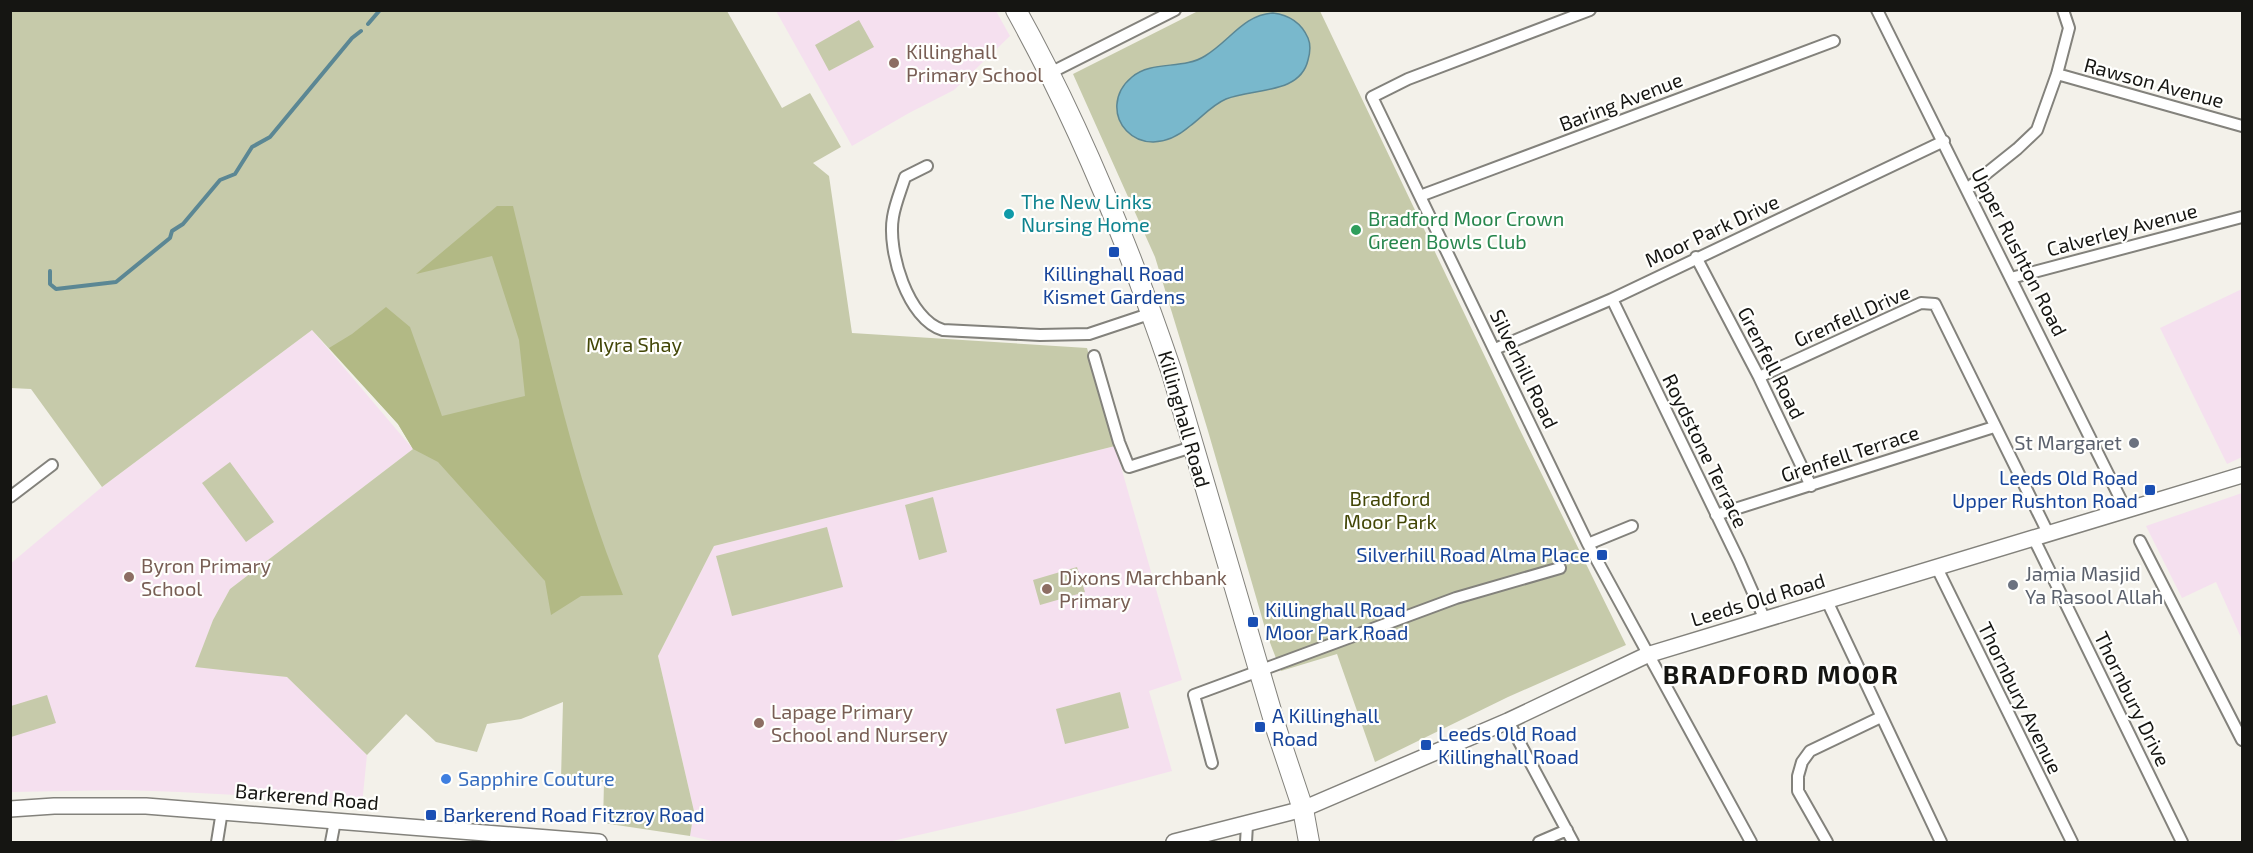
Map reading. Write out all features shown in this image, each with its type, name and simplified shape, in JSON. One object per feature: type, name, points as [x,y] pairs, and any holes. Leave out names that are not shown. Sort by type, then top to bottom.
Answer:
[{"type":"highway","name":"Killinghall Road","points":[[1016,10],[1050,73],[1091,159],[1129,250],[1152,313],[1171,370],[1277,730],[1303,809],[1309,843]]},
{"type":"main road","name":"Leeds Old Road","points":[[1303,809],[1508,721],[1647,655],[2242,475]]},
{"type":"main road","name":"Barkerend Road","points":[[10,809],[54,806],[135,806],[222,811],[335,821],[442,836],[599,843]]},
{"type":"main road","points":[[1174,843],[1303,809]]},
{"type":"street","points":[[1050,73],[1175,10]]},
{"type":"street","name":"Silverhill Road","points":[[1590,10],[1408,79],[1372,97],[1588,544],[1751,843]]},
{"type":"street","name":"Upper Rushton Road","points":[[1877,10],[2126,510]]},
{"type":"street","points":[[1967,189],[2037,130],[2057,74],[2069,28],[2064,10]]},
{"type":"street","name":"Baring Avenue","points":[[1420,196],[1834,41]]},
{"type":"street","name":"Rawson Avenue","points":[[2057,74],[2242,126]]},
{"type":"street","name":"Moor Park Drive","points":[[1495,350],[1612,299],[1696,257],[1944,141]]},
{"type":"street","points":[[927,166],[905,177],[892,219],[893,253],[910,303],[934,327],[943,330],[1027,335],[1089,334],[1152,313]]},
{"type":"street","name":"Calverley Avenue","points":[[2012,278],[2242,217]]},
{"type":"street","name":"Grenfell Road","points":[[1696,257],[1759,377],[1811,486]]},
{"type":"street","name":"Roydstone Terrace","points":[[1612,299],[1739,561],[1765,620]]},
{"type":"street","name":"Grenfell Drive","points":[[1759,377],[1921,303],[1935,304],[1994,427]]},
{"type":"street","points":[[1094,356],[1119,442],[1129,467],[1192,447]]},
{"type":"street","name":"Grenfell Terrace","points":[[1716,515],[1994,427]]},
{"type":"street","name":"Thornbury Drive","points":[[1994,427],[2041,537],[2182,843]]},
{"type":"street","points":[[10,497],[52,465]]},
{"type":"street","points":[[1588,544],[1632,526]]},
{"type":"street","points":[[2140,541],[2242,740]]},
{"type":"street","points":[[1212,763],[1194,695],[1456,598],[1560,568]]},
{"type":"street","name":"Thornbury Avenue","points":[[1937,568],[2072,843]]},
{"type":"street","points":[[1827,601],[1941,843]]},
{"type":"street","points":[[1827,843],[1798,791],[1798,776],[1802,762],[1810,751],[1881,717]]},
{"type":"street","points":[[1508,721],[1573,843]]},
{"type":"street","points":[[217,843],[222,811]]},
{"type":"street","points":[[331,843],[335,821]]},
{"type":"street","points":[[1246,825],[1246,843]]},
{"type":"street","points":[[1539,843],[1567,830]]},
{"type":"shaded area","name":"Killinghall Primary School","points":[[776,11],[996,11],[1010,36],[954,90],[852,146]]},
{"type":"shaded area","points":[[2242,289],[2242,457],[2227,464],[2160,328]]},
{"type":"shaded area","name":"Byron Primary School","points":[[312,330],[413,449],[230,589],[213,620],[196,666],[287,677],[367,755],[362,805],[179,792],[124,790],[11,792],[10,564],[102,487]]},
{"type":"shaded area","points":[[1115,446],[1182,680],[1149,691],[1172,771],[1023,811],[888,842],[717,842],[690,836],[694,811],[658,656],[714,546]]},
{"type":"shaded area","points":[[2242,493],[2242,640],[2216,582],[2182,598],[2146,526]]},
{"type":"green space","name":"Myra Shay","points":[[11,11],[727,11],[782,108],[810,93],[841,147],[813,163],[829,176],[852,333],[1087,348],[1115,446],[714,546],[658,656],[694,811],[690,836],[603,823],[604,782],[561,779],[563,702],[521,719],[487,724],[477,752],[436,742],[406,714],[367,755],[287,677],[195,667],[213,620],[230,589],[413,449],[398,424],[312,330],[102,487],[31,389],[11,388]]},
{"type":"green space","name":"Bradford Moor Park","points":[[1198,11],[1320,11],[1519,428],[1626,645],[1508,697],[1375,762],[1337,654],[1281,671],[1267,635],[1155,257],[1073,74]]},
{"type":"green space","points":[[859,20],[874,47],[829,71],[815,45]]},
{"type":"green space","points":[[497,206],[513,206],[574,452],[623,595],[581,596],[551,615],[545,581],[438,462],[413,449],[398,424],[329,348],[352,334],[386,307],[410,327],[442,416],[525,396],[519,340],[492,256],[416,274]]},
{"type":"green space","points":[[230,462],[274,522],[246,542],[202,483]]},
{"type":"green space","points":[[933,497],[947,552],[919,560],[905,505]]},
{"type":"green space","points":[[827,527],[843,587],[732,616],[716,556]]},
{"type":"green space","points":[[1077,567],[1085,592],[1040,605],[1033,580]]},
{"type":"green space","points":[[1120,692],[1129,728],[1065,744],[1056,709]]},
{"type":"green space","points":[[47,695],[56,723],[11,737],[11,706]]},
{"type":"water","points":[[1273,13],[1294,20],[1305,32],[1309,41],[1308,60],[1303,71],[1295,79],[1285,85],[1226,99],[1171,138],[1153,142],[1138,139],[1127,131],[1119,119],[1117,105],[1121,90],[1132,77],[1149,69],[1187,63],[1205,56],[1253,18]]},
{"type":"waterway","points":[[368,24],[380,10]]},
{"type":"waterway","points":[[50,271],[50,284],[56,289],[116,282],[170,238],[172,231],[183,224],[220,180],[235,174],[252,147],[270,137],[352,38],[361,31]]},
{"type":"place","name":"Killinghall Primary School","points":[[894,63]]},
{"type":"place","name":"The New Links Nursing Home","points":[[1009,214]]},
{"type":"place","name":"Bradford Moor Crown Green Bowls Club","points":[[1356,230]]},
{"type":"place","name":"Killinghall Road Kismet Gardens","points":[[1114,252]]},
{"type":"place","name":"St Margaret","points":[[2134,443]]},
{"type":"place","name":"Leeds Old Road Upper Rushton Road","points":[[2150,490]]},
{"type":"place","name":"Silverhill Road Alma Place","points":[[1602,555]]},
{"type":"place","name":"Byron Primary School","points":[[129,577]]},
{"type":"place","name":"Jamia Masjid Ya Rasool Allah","points":[[2013,585]]},
{"type":"place","name":"Dixons Marchbank Primary","points":[[1047,589]]},
{"type":"place","name":"Killinghall Road Moor Park Road","points":[[1253,622]]},
{"type":"place","name":"Lapage Primary School and Nursery","points":[[759,723]]},
{"type":"place","name":"A Killinghall Road","points":[[1260,727]]},
{"type":"place","name":"Leeds Old Road Killinghall Road","points":[[1426,745]]},
{"type":"place","name":"Sapphire Couture","points":[[446,779]]},
{"type":"place","name":"Barkerend Road Fitzroy Road","points":[[431,815]]},
{"type":"district","name":"BRADFORD MOOR","points":[[1781,675]]}]
